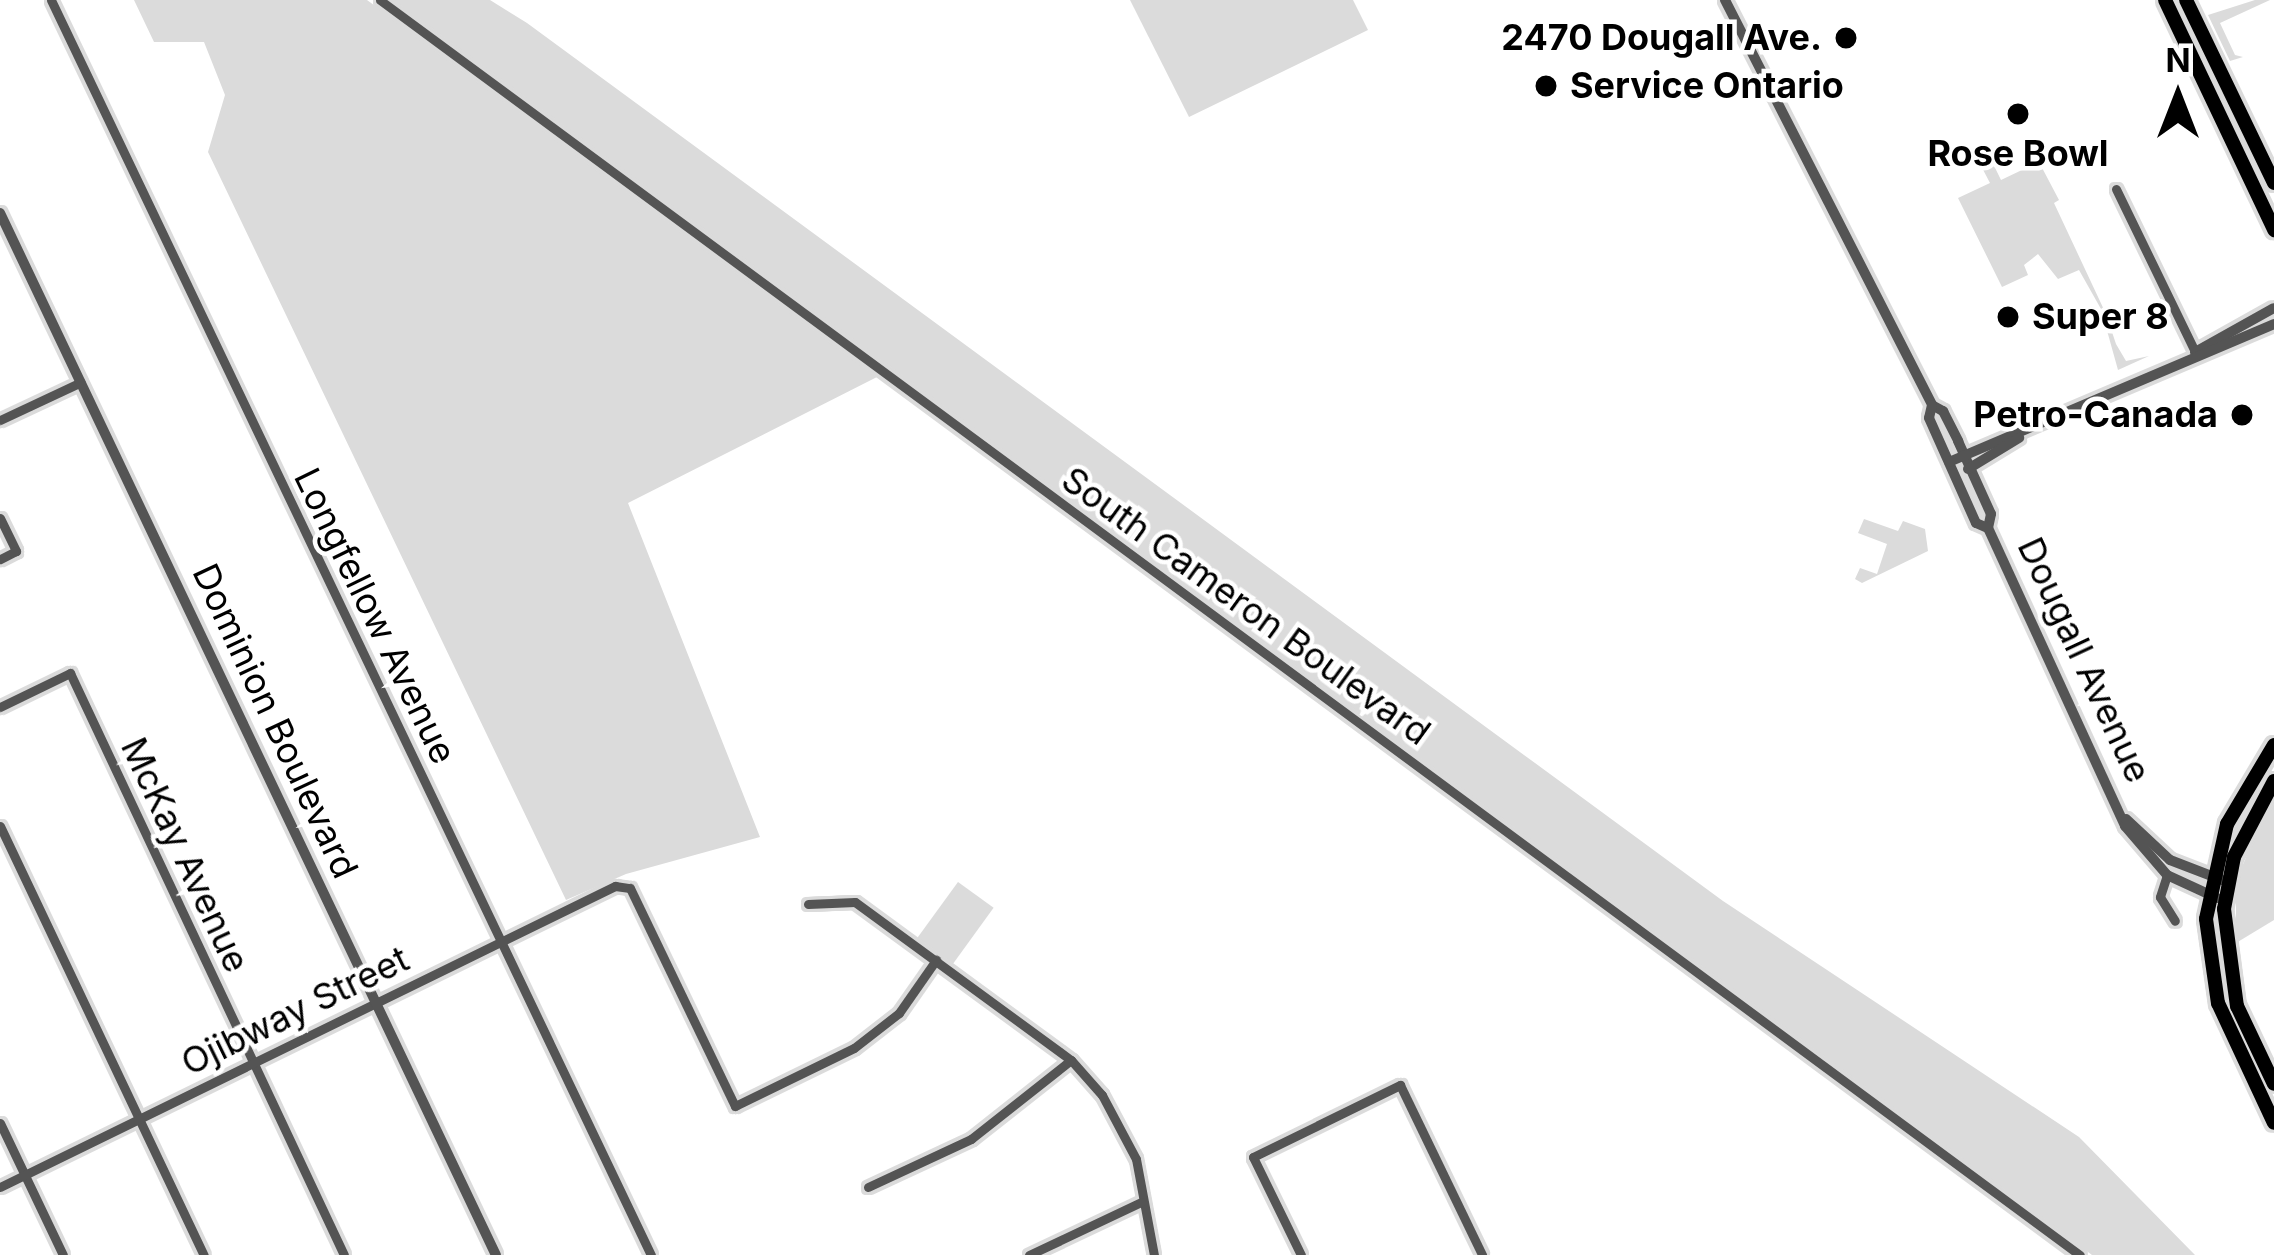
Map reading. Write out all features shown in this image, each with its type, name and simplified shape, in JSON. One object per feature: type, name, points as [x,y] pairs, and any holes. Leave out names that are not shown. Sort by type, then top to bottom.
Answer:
[{"type":"main road","points":[[2165,0],[2274,230]]},
{"type":"main road","points":[[2186,0],[2274,183]]},
{"type":"main road","points":[[2274,745],[2227,824],[2210,876],[2207,956],[2218,1003],[2274,1123]]},
{"type":"main road","points":[[2274,781],[2228,882],[2225,901],[2237,1006],[2274,1084]]},
{"type":"street","name":"Longfellow Avenue","points":[[51,0],[651,1255]]},
{"type":"street","name":"South Cameron Boulevard","points":[[380,0],[2080,1255]]},
{"type":"street","name":"Dougall Avenue","points":[[1725,0],[1738,14],[1932,405],[1943,411],[1965,455],[1990,514],[1988,528],[2134,843],[2167,875],[2225,901]]},
{"type":"street","points":[[1738,14],[1741,0]]},
{"type":"street","points":[[2116,189],[2194,352]]},
{"type":"street","name":"Dominion Boulevard","points":[[0,213],[496,1255]]},
{"type":"street","points":[[1955,476],[2021,436],[2274,308]]},
{"type":"street","points":[[2194,352],[2274,324]]},
{"type":"street","points":[[0,420],[80,382]]},
{"type":"street","name":"Dougall Avenue","points":[[1932,405],[1929,418],[1948,462],[1976,523],[1988,528]]},
{"type":"street","points":[[1948,462],[2021,436]]},
{"type":"street","points":[[0,518],[16,551],[0,559]]},
{"type":"street","name":"McKay Avenue","points":[[0,706],[70,674],[344,1255]]},
{"type":"street","name":"Dougall Avenue","points":[[2126,819],[2170,860],[2228,882]]},
{"type":"street","points":[[0,826],[203,1255]]},
{"type":"street","points":[[2167,875],[2160,897],[2175,921]]},
{"type":"street","name":"Ojibway Street","points":[[0,1187],[615,886],[630,888],[735,1106],[854,1048],[899,1013],[936,960]]},
{"type":"street","points":[[808,904],[855,902],[1071,1060],[1122,1129],[1136,1160],[1154,1255]]},
{"type":"street","points":[[868,1187],[971,1139],[1071,1060]]},
{"type":"street","points":[[1300,1255],[1253,1156],[1400,1085],[1482,1255]]},
{"type":"street","points":[[0,1123],[63,1255]]},
{"type":"street","points":[[1029,1255],[1141,1202]]},
{"type":"shaded area","points":[[134,0],[367,0],[877,377],[628,503],[760,837],[626,874],[566,900],[208,152],[225,95],[204,42],[154,42]]},
{"type":"shaded area","points":[[392,0],[490,0],[527,23],[1723,901],[2079,1137],[2195,1255],[2092,1255]]},
{"type":"shaded area","points":[[1130,0],[1353,0],[1368,30],[1189,117]]},
{"type":"shaded area","points":[[2270,0],[2220,23],[2235,55],[2243,57],[2230,61],[2208,15]]},
{"type":"shaded area","points":[[1983,143],[2001,180],[2039,162],[2059,200],[2054,203],[2106,314],[2116,344],[2126,361],[2149,356],[2118,370],[2101,309],[2079,270],[2058,279],[2038,254],[2024,265],[2028,275],[2002,287],[1958,198],[1990,183],[1979,162]]},
{"type":"shaded area","points":[[1864,519],[1898,531],[1903,521],[1925,529],[1928,551],[1862,583],[1855,579],[1860,568],[1877,574],[1887,544],[1858,533]]},
{"type":"shaded area","points":[[2274,791],[2274,920],[2236,943],[2236,881]]},
{"type":"shaded area","points":[[958,882],[994,908],[953,964],[917,938]]},
{"type":"place","name":"2470 Dougall Ave.","points":[[1846,38]]},
{"type":"place","name":"Service Ontario","points":[[1546,86]]},
{"type":"place","name":"Rose Bowl","points":[[2018,114]]},
{"type":"place","name":"Super 8","points":[[2008,317]]},
{"type":"place","name":"Petro-Canada","points":[[2242,415]]}]
